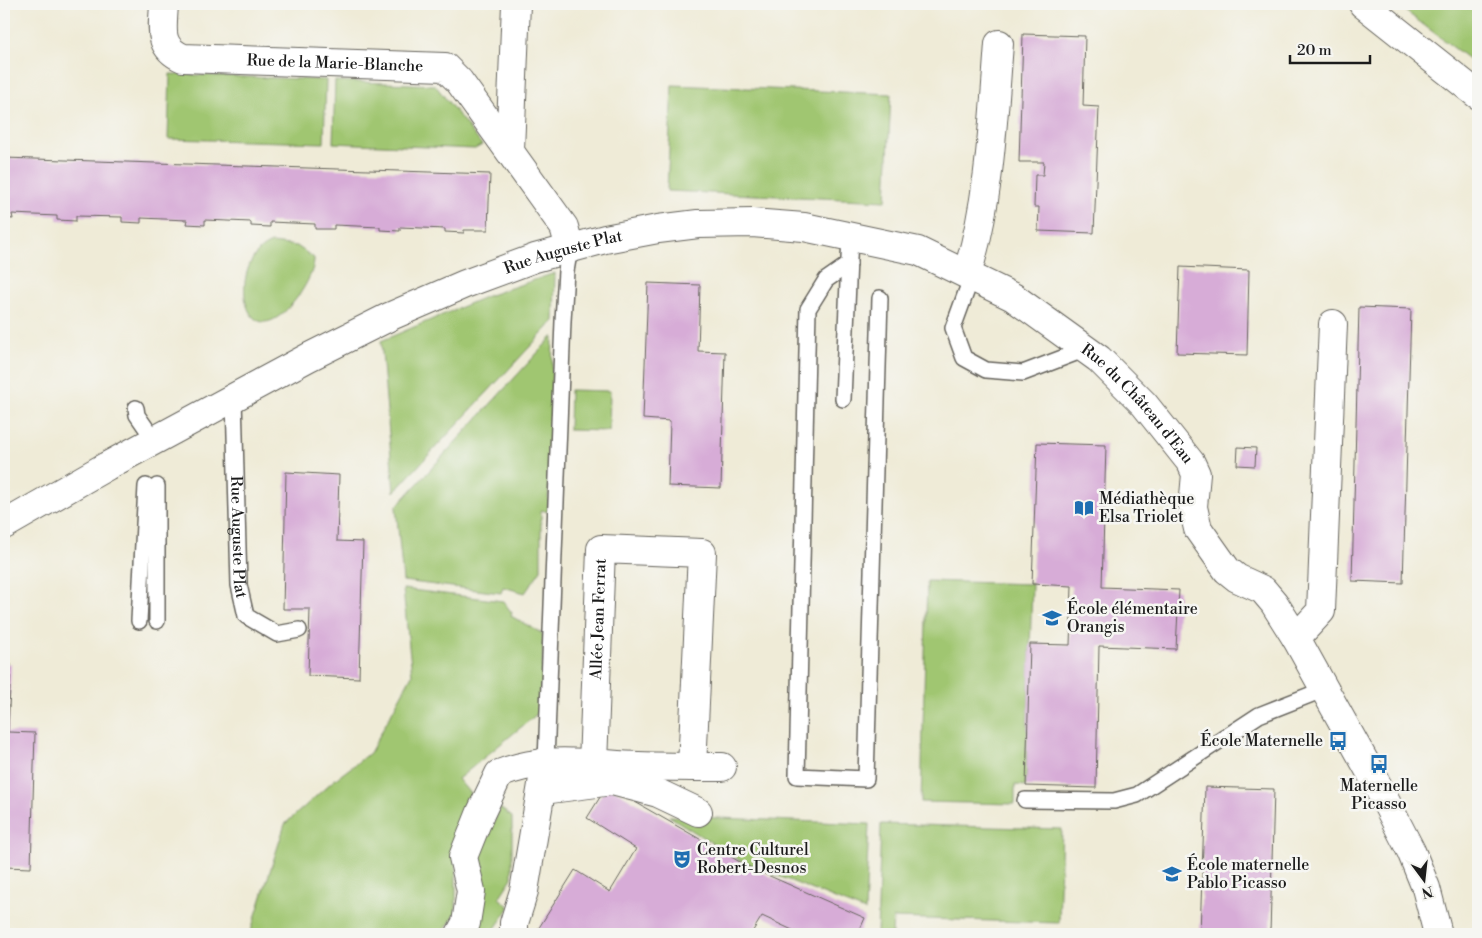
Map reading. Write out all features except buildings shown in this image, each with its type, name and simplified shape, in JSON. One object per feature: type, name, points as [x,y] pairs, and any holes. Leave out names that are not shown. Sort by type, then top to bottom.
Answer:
[{"type":"street","name":"Rue de la Marie-Blanche","points":[[164,4],[164,41],[168,50],[183,58],[444,67],[460,81],[564,227],[570,248]]},
{"type":"street","points":[[510,150],[516,4]]},
{"type":"street","points":[[1363,4],[1478,95]]},
{"type":"street","points":[[969,275],[989,166],[999,44]]},
{"type":"street","name":"Rue Auguste Plat","points":[[4,525],[234,398],[391,316],[465,284],[570,248],[649,230],[698,224],[752,223],[804,227],[918,251]]},
{"type":"street","name":"Rue du Château d'Eau","points":[[918,251],[1013,297],[1099,359],[1144,404],[1191,463],[1196,474],[1192,508],[1198,529],[1227,570],[1263,590],[1274,603],[1296,638],[1411,850],[1426,888],[1438,934]]},
{"type":"street","points":[[1296,638],[1321,611],[1333,324]]},
{"type":"street","name":"Allée Jean Ferrat","points":[[593,764],[601,549],[638,550],[702,553],[692,767]]},
{"type":"street","points":[[514,934],[514,923],[524,891],[543,790],[546,761]]},
{"type":"street","points":[[460,934],[466,923],[471,891],[463,857],[480,812],[499,774],[520,766],[546,761],[722,767]]},
{"type":"street","points":[[543,790],[612,781],[658,793],[698,812]]},
{"type":"lane","points":[[843,399],[850,236]]},
{"type":"lane","points":[[546,761],[563,321],[566,271],[570,248]]},
{"type":"lane","points":[[849,264],[826,280],[808,310],[797,776],[866,779],[880,298]]},
{"type":"lane","points":[[969,275],[953,328],[964,358],[986,370],[1023,373],[1086,349]]},
{"type":"lane","name":"Rue Auguste Plat","points":[[234,398],[238,585],[246,616],[277,634],[299,630]]},
{"type":"lane","points":[[136,408],[137,414],[155,441]]},
{"type":"lane","points":[[138,621],[152,486],[156,621]]},
{"type":"lane","points":[[1024,800],[1114,801],[1137,795],[1259,715],[1325,689]]},
{"type":"green space","points":[[1396,4],[1478,4],[1478,66]]},
{"type":"green space","points":[[170,74],[326,80],[324,143],[168,139]]},
{"type":"green space","points":[[335,81],[435,85],[482,145],[475,149],[333,143]]},
{"type":"green space","points":[[672,85],[891,94],[886,201],[667,191]]},
{"type":"green space","points":[[272,243],[297,246],[314,258],[314,263],[308,279],[296,299],[278,317],[263,322],[252,316],[246,303],[245,286],[248,268],[257,253]]},
{"type":"green space","points":[[555,273],[554,321],[394,492],[381,341],[487,296]]},
{"type":"green space","points":[[553,336],[548,512],[541,510],[541,570],[525,593],[503,587],[501,593],[403,581],[396,507]]},
{"type":"green space","points":[[570,390],[610,391],[609,431],[569,430]]},
{"type":"green space","points":[[927,581],[1032,584],[1026,786],[1015,785],[1015,804],[921,802]]},
{"type":"green space","points":[[403,589],[503,601],[512,613],[511,616],[543,634],[542,710],[458,779],[477,802],[456,843],[456,913],[442,934],[250,934],[285,824],[333,781],[370,753],[412,675]]},
{"type":"green space","points":[[500,808],[512,817],[512,878],[499,898],[510,907],[491,934],[473,934],[479,924],[480,853]]},
{"type":"green space","points":[[669,816],[869,824],[865,911],[739,860]]},
{"type":"green space","points":[[881,824],[1062,829],[1059,923],[893,918],[892,934],[877,934]]},
{"type":"place","name":"Médiathèque Elsa Triolet","points":[[1084,508]]},
{"type":"place","name":"École élémentaire Orangis","points":[[1052,618]]},
{"type":"place","name":"École Maternelle","points":[[1338,741]]},
{"type":"place","name":"Maternelle Picasso","points":[[1379,764]]},
{"type":"place","name":"Centre Culturel Robert-Desnos","points":[[682,859]]},
{"type":"place","name":"École maternelle Pablo Picasso","points":[[1172,874]]}]
